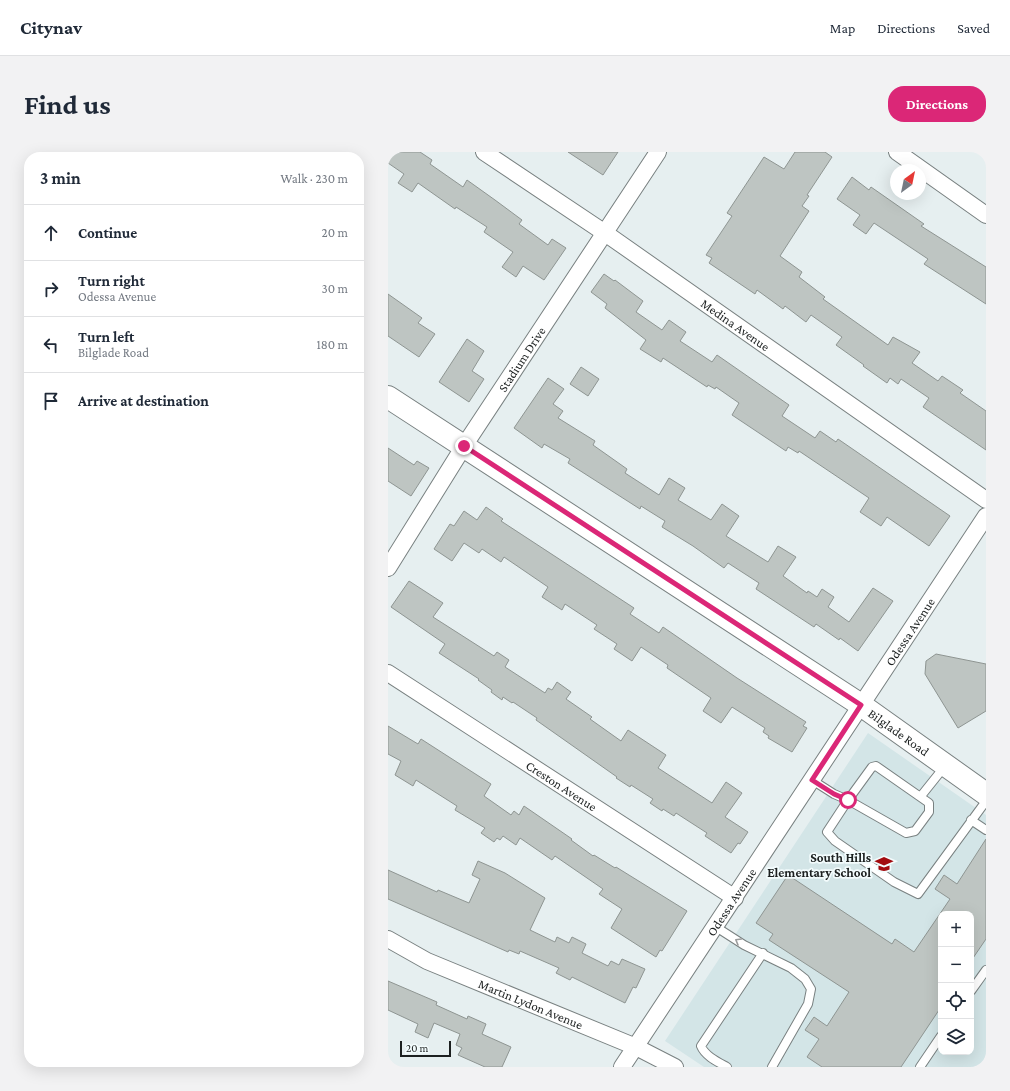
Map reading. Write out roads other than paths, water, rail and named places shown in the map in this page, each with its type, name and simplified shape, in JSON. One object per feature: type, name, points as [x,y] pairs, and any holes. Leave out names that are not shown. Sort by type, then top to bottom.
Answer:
[{"type":"street","name":"Medina Avenue","points":[[484,152],[605,233],[986,500]]},
{"type":"street","name":"Stadium Drive","points":[[388,568],[464,446],[658,152]]},
{"type":"street","points":[[897,152],[986,215]]},
{"type":"street","name":"Bilglade Road","points":[[388,397],[861,705],[986,794]]},
{"type":"street","name":"Odessa Avenue","points":[[622,1067],[716,927],[986,516]]},
{"type":"street","name":"Creston Avenue","points":[[388,673],[735,898]]},
{"type":"street","name":"Martin Lydon Avenue","points":[[388,939],[427,961],[636,1047],[675,1067]]},
{"type":"lane","points":[[921,796],[946,765]]},
{"type":"lane","points":[[812,780],[834,794],[848,800],[906,833],[915,831],[929,812],[929,803],[876,766],[872,767],[848,800],[827,832],[835,841],[894,882],[918,894],[986,801]]},
{"type":"lane","points":[[971,820],[986,830]]},
{"type":"lane","points":[[716,927],[744,945],[791,968],[805,979],[811,989],[808,1004],[772,1067]]},
{"type":"lane","points":[[727,1067],[714,1060],[704,1051],[701,1046],[763,953]]},
{"type":"lane","points":[[974,987],[986,970]]},
{"type":"lane","points":[[920,1067],[938,1040]]},
{"type":"place","name":"South Hills Elementary School","points":[[884,864]]}]
